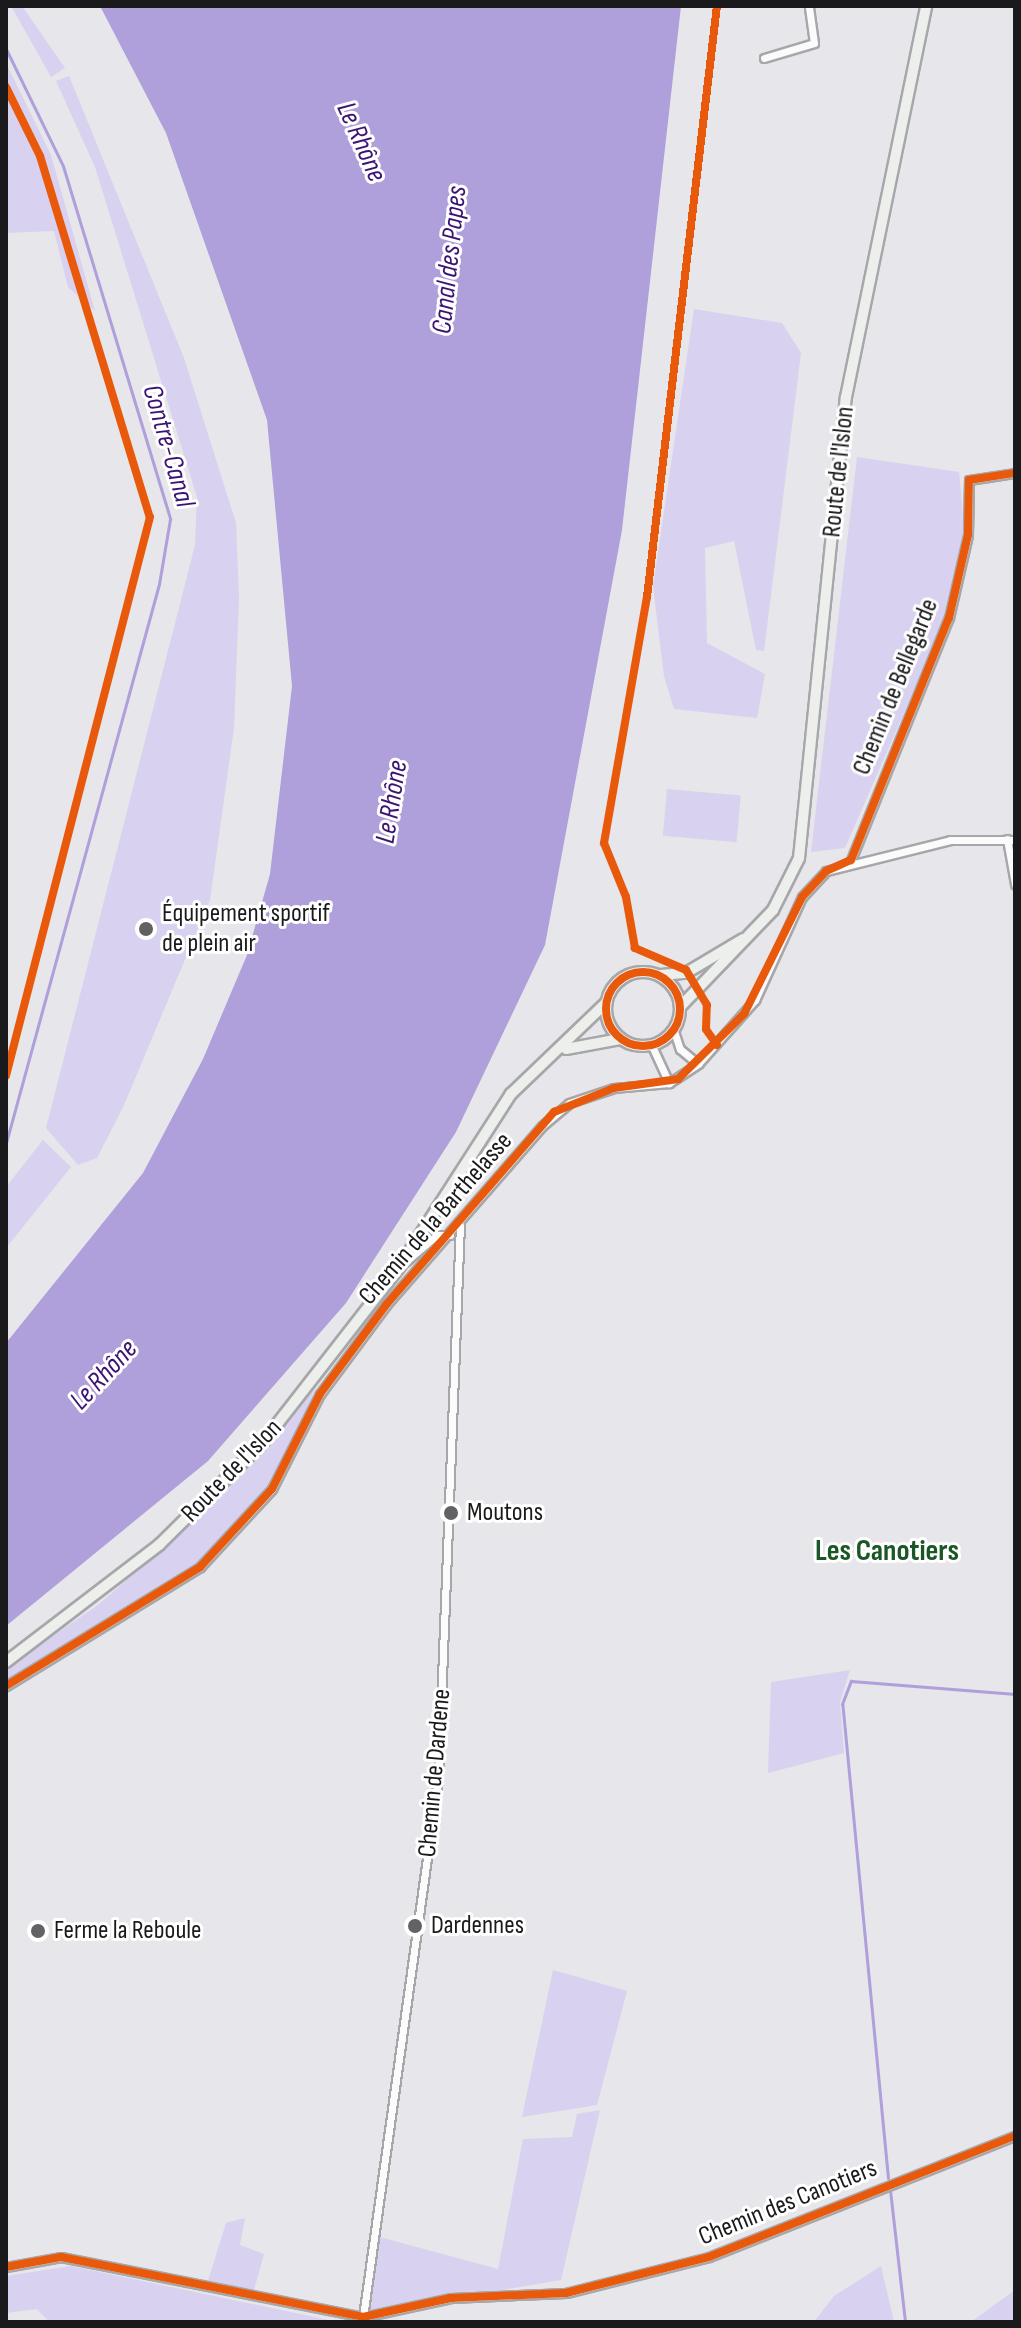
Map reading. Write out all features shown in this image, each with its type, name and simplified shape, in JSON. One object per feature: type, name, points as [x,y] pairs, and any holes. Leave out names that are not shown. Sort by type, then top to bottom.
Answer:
[{"type":"street","points":[[764,58],[814,43],[809,6]]},
{"type":"street","name":"Route de l'Islon","points":[[681,1006],[755,931],[783,894],[805,829],[846,397],[926,6]]},
{"type":"street","name":"Chemin de Bellegarde","points":[[851,860],[949,618],[968,535],[969,480],[1015,473]]},
{"type":"street","points":[[1011,839],[1015,884]]},
{"type":"street","name":"Chemin de la Barthelasse","points":[[6,1686],[200,1567],[272,1489],[320,1394],[401,1287],[460,1225],[554,1112],[614,1088],[669,1083],[698,1064],[755,1000],[802,897],[826,871],[851,860],[950,840],[1011,839]]},
{"type":"street","name":"Route de l'Islon","points":[[660,975],[699,968],[755,931]]},
{"type":"street","points":[[674,1031],[652,1046],[621,1039],[606,1003],[625,976],[660,975],[681,1006],[674,1031],[680,1049],[698,1064]]},
{"type":"street","name":"Route de l'Islon","points":[[6,1662],[90,1602],[223,1485],[312,1384],[400,1266],[511,1094],[561,1051],[606,1003]]},
{"type":"street","name":"Route de l'Islon","points":[[561,1051],[621,1039]]},
{"type":"street","points":[[652,1046],[669,1083]]},
{"type":"street","name":"Chemin de Dardene","points":[[363,2317],[438,1779],[460,1225]]},
{"type":"street","points":[[400,1266],[437,1235],[450,1235]]},
{"type":"street","name":"Chemin des Canotiers","points":[[6,2267],[61,2257],[363,2317],[451,2298],[566,2293],[658,2274],[1015,2136]]},
{"type":"shaded area","points":[[11,6],[22,6],[65,68],[51,77]]},
{"type":"shaded area","points":[[6,63],[51,155],[95,311],[68,287],[54,231],[6,233]]},
{"type":"shaded area","points":[[69,76],[184,358],[236,523],[239,598],[234,728],[210,900],[124,1105],[97,1158],[78,1165],[46,1128],[195,545],[197,497],[95,167],[56,81]]},
{"type":"shaded area","points":[[694,309],[782,323],[801,353],[764,651],[756,650],[734,541],[705,548],[707,643],[765,674],[757,718],[674,709],[664,676],[653,586]]},
{"type":"shaded area","points":[[857,457],[959,472],[965,534],[945,619],[845,848],[811,852]]},
{"type":"shaded area","points":[[667,789],[741,795],[737,842],[663,836]]},
{"type":"shaded area","points":[[43,1140],[71,1167],[6,1248],[6,1187]]},
{"type":"shaded area","points":[[315,1389],[278,1476],[182,1581],[6,1681],[6,1668],[98,1605],[219,1498]]},
{"type":"shaded area","points":[[850,1670],[840,1702],[844,1753],[768,1773],[771,1682]]},
{"type":"shaded area","points":[[553,1970],[627,1991],[597,2105],[522,2117]]},
{"type":"shaded area","points":[[600,2110],[561,2280],[366,2313],[376,2236],[498,2269],[523,2139],[572,2137],[577,2114]]},
{"type":"shaded area","points":[[245,2218],[240,2245],[264,2254],[254,2290],[208,2281],[226,2223]]},
{"type":"shaded area","points":[[71,2266],[336,2322],[49,2322],[37,2309],[6,2313],[6,2276]]},
{"type":"shaded area","points":[[881,2266],[894,2322],[814,2322],[834,2296]]},
{"type":"shaded area","points":[[1015,2290],[1015,2322],[971,2322]]},
{"type":"water","points":[[100,6],[681,6],[622,530],[545,945],[456,1132],[346,1303],[208,1461],[6,1626],[6,1343],[143,1173],[203,1059],[247,955],[270,874],[292,686],[267,420],[166,133]]},
{"type":"waterway","name":"Contre-Canal","points":[[6,49],[63,166],[170,519],[159,584],[6,1143]]},
{"type":"waterway","points":[[888,2178],[842,1704],[851,1681],[1015,1694]]},
{"type":"waterway","points":[[890,2190],[905,2322]]},
{"type":"cycle path","points":[[717,6],[647,597],[604,843],[626,897],[635,948],[686,970],[707,1005],[706,1029],[717,1045]]},
{"type":"cycle path","points":[[6,87],[40,156],[150,517],[6,1076]]},
{"type":"cycle path","points":[[6,1686],[200,1567],[272,1489],[320,1394],[386,1305],[554,1112],[614,1088],[678,1079],[744,1014],[802,897],[826,871],[851,860],[949,618],[968,535],[969,480],[1015,473]]},
{"type":"cycle path","points":[[636,972],[650,972],[664,978],[674,988],[680,1009],[678,1023],[664,1040],[650,1046],[636,1046],[622,1040],[612,1030],[606,1016],[606,1002],[612,988],[622,978],[636,972]]},
{"type":"cycle path","points":[[6,2267],[61,2257],[363,2317],[451,2298],[566,2293],[709,2257],[1015,2136]]},
{"type":"place","name":"Équipement sportif de plein air","points":[[146,929]]},
{"type":"place","name":"Moutons","points":[[451,1513]]},
{"type":"place","name":"Dardennes","points":[[415,1926]]},
{"type":"place","name":"Ferme la Reboule","points":[[38,1931]]},
{"type":"district","name":"Les Canotiers","points":[[887,1551]]},
{"type":"water label","name":"Le Rhône","points":[[361,142]]},
{"type":"water label","name":"Canal des Papes","points":[[450,260]]},
{"type":"water label","name":"Le Rhône","points":[[392,802]]},
{"type":"water label","name":"Le Rhône","points":[[104,1375]]}]
